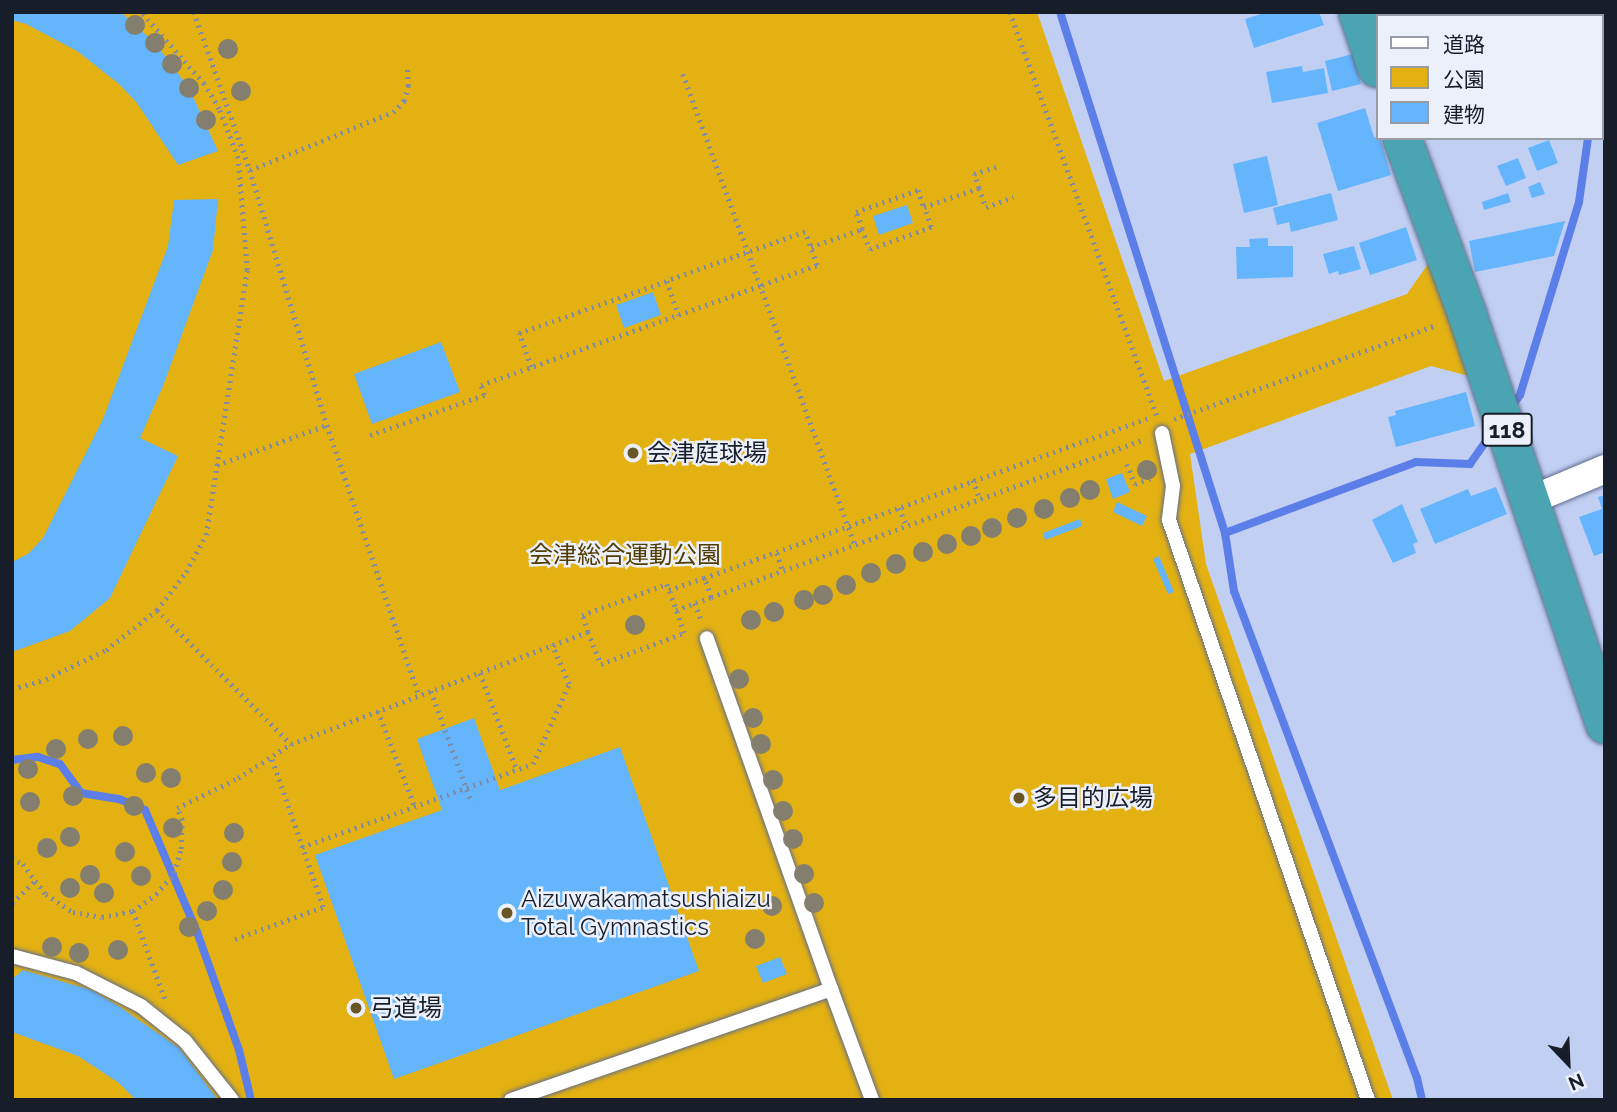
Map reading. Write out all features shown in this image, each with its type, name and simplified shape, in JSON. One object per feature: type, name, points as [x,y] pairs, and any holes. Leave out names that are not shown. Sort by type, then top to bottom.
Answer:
[{"type":"highway","points":[[1358,12],[1376,65]]},
{"type":"highway","name":"118","points":[[1403,140],[1467,314],[1605,723]]},
{"type":"street","points":[[1531,500],[1605,469]]},
{"type":"lane","points":[[1161,428],[1173,486],[1169,520],[1368,1100]]},
{"type":"lane","points":[[707,638],[872,1100]]},
{"type":"lane","points":[[12,956],[47,963],[114,990],[177,1034],[214,1074],[232,1100]]},
{"type":"lane","points":[[511,1100],[831,989]]},
{"type":"path","points":[[12,689],[46,679],[106,650],[157,610],[186,572],[206,535],[247,271],[238,158],[219,109],[204,84],[141,12]]},
{"type":"path","points":[[194,12],[250,170],[327,425],[419,695]]},
{"type":"path","points":[[1010,12],[1161,428]]},
{"type":"path","points":[[250,170],[393,113],[404,101],[408,86],[407,69]]},
{"type":"path","points":[[683,74],[855,545]]},
{"type":"path","points":[[1001,165],[974,174],[986,207],[1013,197]]},
{"type":"path","points":[[924,207],[979,188]]},
{"type":"path","points":[[918,190],[924,207],[931,227],[870,249],[856,212],[918,190]]},
{"type":"path","points":[[811,247],[862,229]]},
{"type":"path","points":[[370,436],[484,395],[481,385],[817,265],[805,232],[519,333],[531,367]]},
{"type":"path","points":[[667,281],[679,315]]},
{"type":"path","points":[[676,610],[980,499],[1467,314]]},
{"type":"path","points":[[670,590],[1157,415]]},
{"type":"path","points":[[217,465],[327,425]]},
{"type":"path","points":[[1127,464],[1135,484]]},
{"type":"path","points":[[973,480],[980,499]]},
{"type":"path","points":[[900,508],[907,526]]},
{"type":"path","points":[[777,553],[783,571]]},
{"type":"path","points":[[704,578],[711,597]]},
{"type":"path","points":[[667,584],[676,610],[684,633],[601,664],[582,615],[667,584]]},
{"type":"path","points":[[157,610],[291,744]]},
{"type":"path","points":[[12,858],[23,864],[46,894],[73,912],[102,917],[133,911],[156,894],[174,873],[181,849],[182,820],[177,808],[291,744],[588,632]]},
{"type":"path","points":[[302,847],[533,764],[569,684],[552,645]]},
{"type":"path","points":[[480,673],[517,771]]},
{"type":"path","points":[[431,691],[472,803]]},
{"type":"path","points":[[379,711],[415,807]]},
{"type":"path","points":[[235,939],[323,907],[271,757]]},
{"type":"path","points":[[12,903],[35,881]]},
{"type":"path","points":[[133,911],[177,1034]]},
{"type":"green space","name":"会津総合運動公園","points":[[12,12],[1037,12],[1164,381],[1407,294],[1435,254],[1480,379],[1431,366],[1190,454],[1206,564],[1393,1100],[12,1100]]},
{"type":"building","points":[[12,12],[120,12],[155,43],[189,88],[218,151],[178,165],[137,103],[119,84],[77,51],[26,24],[12,20]]},
{"type":"building","points":[[1267,12],[1319,12],[1324,25],[1254,48],[1245,19]]},
{"type":"building","points":[[1467,12],[1468,14],[1419,14]]},
{"type":"building","points":[[1480,12],[1528,14],[1481,14]]},
{"type":"building","points":[[1536,12],[1560,12],[1552,14]]},
{"type":"building","points":[[1353,54],[1361,84],[1332,91],[1325,61]]},
{"type":"building","points":[[1302,66],[1303,72],[1324,68],[1328,93],[1272,103],[1266,72]]},
{"type":"building","points":[[1365,108],[1374,137],[1381,140],[1391,175],[1338,191],[1317,123]]},
{"type":"building","points":[[1549,140],[1558,163],[1537,171],[1528,148]]},
{"type":"building","points":[[1267,156],[1278,205],[1244,213],[1233,164]]},
{"type":"building","points":[[1518,158],[1526,178],[1506,186],[1497,166]]},
{"type":"building","points":[[1540,182],[1545,194],[1532,198],[1528,187]]},
{"type":"building","points":[[1331,193],[1338,220],[1291,232],[1289,222],[1277,225],[1273,208]]},
{"type":"building","points":[[1508,193],[1511,202],[1484,210],[1482,202]]},
{"type":"building","points":[[218,199],[213,250],[163,386],[140,438],[178,456],[110,598],[70,631],[12,652],[12,562],[28,554],[43,538],[103,419],[168,246],[174,200]]},
{"type":"building","points":[[907,205],[913,223],[879,235],[873,216]]},
{"type":"building","points":[[1565,221],[1554,256],[1475,272],[1469,241]]},
{"type":"building","points":[[1406,227],[1417,260],[1370,275],[1359,243]]},
{"type":"building","points":[[1268,238],[1268,246],[1293,246],[1293,277],[1237,279],[1236,247],[1250,247],[1249,239]]},
{"type":"building","points":[[1354,246],[1361,269],[1339,275],[1338,271],[1329,274],[1323,254]]},
{"type":"building","points":[[653,292],[661,315],[624,328],[616,305]]},
{"type":"building","points":[[441,342],[460,392],[372,424],[354,374]]},
{"type":"building","points":[[1466,392],[1475,426],[1396,447],[1388,417],[1396,415],[1395,411]]},
{"type":"building","points":[[1122,473],[1130,492],[1113,499],[1106,479]]},
{"type":"building","points":[[1496,487],[1507,514],[1435,544],[1420,509],[1468,489],[1471,496]]},
{"type":"building","points":[[1605,495],[1605,552],[1594,556],[1579,517],[1602,509],[1598,497]]},
{"type":"building","points":[[1117,502],[1147,516],[1142,526],[1113,512]]},
{"type":"building","points":[[1402,504],[1418,542],[1413,544],[1416,553],[1393,563],[1372,520]]},
{"type":"building","points":[[1080,519],[1082,526],[1045,540],[1043,533]]},
{"type":"building","points":[[1159,556],[1174,592],[1168,594],[1153,559]]},
{"type":"building","name":"Aizuwakamatsushiaizu Total Gymnastics","points":[[474,718],[500,790],[620,747],[699,971],[394,1079],[315,855],[442,810],[417,739]]},
{"type":"building","points":[[780,957],[787,974],[763,983],[756,966]]},
{"type":"building","points":[[23,970],[91,990],[120,1007],[179,1048],[218,1100],[136,1100],[119,1083],[78,1056],[12,1032],[12,979]]},
{"type":"waterway","points":[[1060,12],[1225,533],[1234,591],[1417,1078],[1422,1100]]},
{"type":"waterway","points":[[1511,407],[1520,395],[1579,202],[1588,140]]},
{"type":"waterway","points":[[1225,533],[1416,462],[1470,464],[1493,431]]},
{"type":"waterway","points":[[12,760],[38,757],[60,764],[81,793],[119,799],[145,810],[197,932],[239,1050],[251,1100]]},
{"type":"place","name":"会津庭球場","points":[[633,453]]},
{"type":"place","name":"多目的広場","points":[[1019,798]]},
{"type":"place","name":"Aizuwakamatsushiaizu Total Gymnastics","points":[[507,913]]},
{"type":"place","name":"弓道場","points":[[356,1008]]}]
